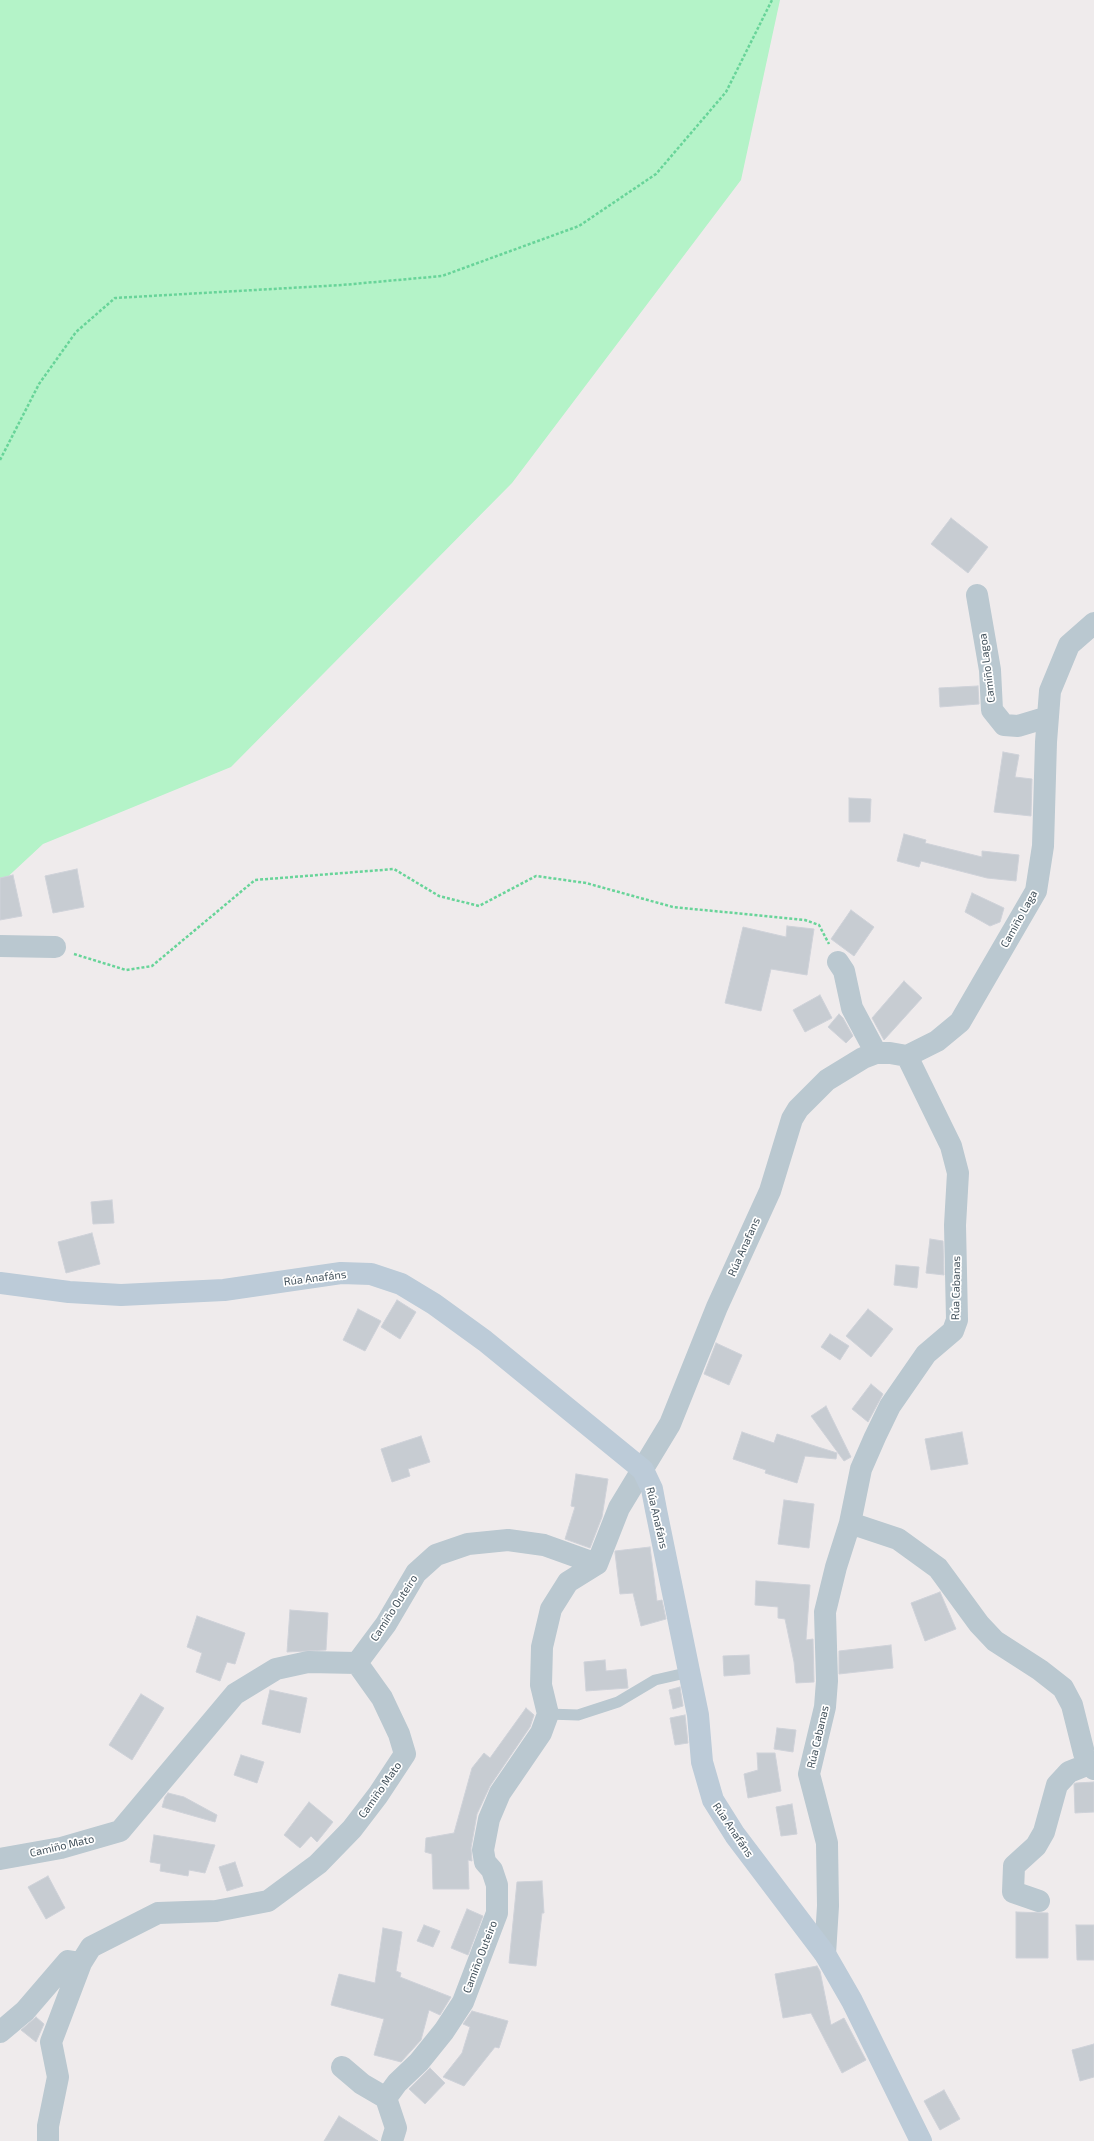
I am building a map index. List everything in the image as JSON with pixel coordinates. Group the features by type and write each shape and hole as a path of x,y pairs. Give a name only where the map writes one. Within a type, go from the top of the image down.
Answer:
{"street":[{"name":"Camiño Lagoa","path":"977,595 990,670 992,710 1004,725 1018,726 1048,717"},
{"path":"1048,717 1050,691 1070,644 1094,623"},
{"name":"Camiño Laga","path":"907,1056 937,1041 960,1022 1036,891 1042,846 1048,717"},
{"path":"0,946 55,947"},
{"path":"838,962 844,971 852,1008 876,1053"},
{"name":"Rúa Anafans","path":"643,1470 670,1424 717,1307 770,1191 792,1119 798,1109 827,1080 863,1058 876,1053 890,1053 907,1056"},
{"name":"Rúa Cabanas","path":"825,1954 828,1906 827,1843 809,1774 825,1707 827,1681 825,1612 836,1567 850,1523 861,1469 890,1406 926,1354 953,1331 957,1320 955,1225 958,1173 951,1146 907,1056"},
{"name":"Rúa Anafáns","path":"0,1283 69,1292 120,1295 224,1290 341,1273 371,1274 401,1284 434,1304 485,1341 643,1470 652,1489 698,1715 702,1762 713,1800 735,1836 825,1954 852,2001 921,2141"},
{"path":"548,1714 541,1685 542,1647 551,1609 568,1582 597,1564 619,1508 643,1470"},
{"path":"850,1523 898,1539 938,1568 979,1624 995,1641 1040,1670 1063,1688 1072,1705 1084,1753 1092,1767 1069,1772 1058,1785 1044,1832 1036,1846 1014,1866 1013,1892 1039,1901"},
{"name":"Camiño Outeiro","path":"358,1663 386,1624 416,1573 436,1555 468,1544 508,1540 544,1546 597,1564"},
{"name":"Camiño Mato","path":"0,1859 61,1848 120,1831 235,1694 276,1669 308,1662 358,1663 382,1698 399,1734 405,1754 378,1795 352,1829 318,1864 268,1901 216,1911 158,1912 91,1947 81,1963 51,2042 58,2077 48,2126 48,2141"},
{"name":"Camiño Outeiro","path":"386,2098 397,2083 419,2062 444,2031 463,2002 497,1913 497,1885 492,1870 485,1862 483,1850 489,1819 500,1793 541,1733 548,1714"},
{"path":"0,2032 25,2011 68,1961 81,1963"},
{"path":"342,2067 362,2084 386,2098 396,2128 392,2141"}],"lane":[{"path":"548,1714 578,1715 618,1702 655,1680 690,1672"}],"path":[{"path":"0,460 39,384 76,332 114,298 342,284 442,276 579,226 656,174 726,92 772,0"},
{"path":"55,947 92,961 126,970 152,966 255,880 394,869 439,896 480,906 536,876 586,883 673,907 805,920 819,925 838,962"}],"green space":[{"path":"0,0 780,0 741,180 512,483 231,767 43,844 0,884"}],"building":[{"path":"951,518 988,547 968,573 931,544"},
{"path":"978,686 979,704 940,707 939,688"},
{"path":"1003,752 1019,755 1015,777 1032,779 1031,816 994,812"},
{"path":"849,798 871,799 870,822 849,822"},
{"path":"904,834 926,840 925,843 982,857 982,851 1019,855 1016,881 987,878 921,861 919,867 897,861"},
{"path":"77,869 84,907 53,913 45,876"},
{"path":"13,875 22,916 0,920 0,878"},
{"path":"972,893 1004,908 1000,922 990,926 965,912"},
{"path":"851,910 874,927 854,956 831,939"},
{"path":"787,926 814,929 807,975 771,969 761,1011 725,1003 743,927 786,937"},
{"path":"904,981 922,998 884,1040 872,1018"},
{"path":"820,995 832,1018 805,1032 793,1010"},
{"path":"839,1014 843,1018 853,1036 846,1043 828,1027"},
{"path":"112,1200 114,1223 93,1224 91,1202"},
{"path":"92,1233 100,1264 66,1273 58,1242"},
{"path":"930,1239 943,1241 944,1275 926,1273"},
{"path":"896,1265 919,1267 917,1288 894,1285"},
{"path":"397,1300 416,1312 400,1339 381,1327"},
{"path":"358,1309 381,1321 365,1351 343,1340"},
{"path":"868,1309 893,1329 871,1357 846,1336"},
{"path":"830,1334 849,1346 840,1360 821,1347"},
{"path":"716,1343 742,1355 729,1385 704,1374"},
{"path":"871,1384 883,1394 868,1422 852,1409"},
{"path":"826,1406 851,1457 844,1461 811,1416"},
{"path":"742,1432 774,1443 777,1434 837,1453 836,1459 805,1456 797,1483 765,1473 766,1470 733,1459"},
{"path":"962,1432 968,1464 931,1470 925,1439"},
{"path":"421,1436 430,1462 408,1469 410,1476 392,1482 381,1449"},
{"path":"576,1474 608,1479 602,1517 590,1548 565,1539 575,1507 571,1506"},
{"path":"784,1500 814,1504 809,1548 778,1544"},
{"path":"650,1547 657,1601 662,1600 666,1619 641,1626 633,1593 620,1594 615,1551"},
{"path":"756,1581 810,1585 806,1640 813,1639 814,1682 796,1683 794,1662 785,1619 778,1618 778,1607 755,1605"},
{"path":"940,1592 956,1629 925,1641 911,1603"},
{"path":"290,1610 328,1613 326,1650 287,1652"},
{"path":"197,1616 245,1633 235,1664 227,1662 220,1681 196,1672 202,1653 187,1647"},
{"path":"891,1645 893,1668 839,1674 839,1651"},
{"path":"749,1655 750,1674 724,1676 723,1656"},
{"path":"605,1660 606,1671 626,1669 628,1688 586,1691 584,1662"},
{"path":"680,1687 683,1706 673,1709 669,1690"},
{"path":"270,1690 307,1698 300,1733 262,1724"},
{"path":"141,1694 164,1708 132,1760 109,1745"},
{"path":"526,1708 534,1715 530,1727 490,1786 477,1814 471,1848 472,1861 468,1860 469,1889 433,1889 432,1854 425,1852 426,1838 454,1833 472,1768 484,1753 490,1758"},
{"path":"685,1715 688,1743 675,1745 670,1718"},
{"path":"777,1728 796,1730 793,1752 774,1749"},
{"path":"757,1753 775,1753 781,1791 748,1798 744,1774 758,1770"},
{"path":"241,1755 264,1762 257,1783 234,1775"},
{"path":"1094,1782 1094,1812 1075,1813 1074,1784"},
{"path":"168,1793 184,1797 217,1815 215,1822 162,1807"},
{"path":"309,1802 333,1822 317,1842 311,1836 300,1848 284,1835"},
{"path":"792,1804 797,1834 781,1836 776,1807"},
{"path":"154,1835 215,1845 205,1873 189,1870 188,1876 160,1871 161,1864 150,1862"},
{"path":"235,1862 243,1886 227,1891 219,1867"},
{"path":"48,1876 65,1908 46,1919 28,1887"},
{"path":"542,1881 544,1913 542,1913 536,1966 509,1963 517,1882"},
{"path":"467,1909 483,1916 468,1955 451,1948"},
{"path":"1016,1912 1048,1913 1048,1958 1016,1958"},
{"path":"424,1925 440,1931 433,1947 417,1941"},
{"path":"1076,1925 1094,1925 1094,1960 1077,1960"},
{"path":"383,1928 402,1932 396,1971 401,1973 400,1977 451,1997 440,2015 429,2010 421,2040 401,2062 374,2055 384,2019 331,2005 339,1974 375,1983"},
{"path":"817,1966 820,1971 831,2025 844,2018 866,2060 842,2073 811,2013 783,2018 775,1974"},
{"path":"472,2011 508,2021 499,2048 495,2047 464,2086 443,2077 462,2053 470,2027 463,2024"},
{"path":"36,2017 44,2024 36,2042 21,2030"},
{"path":"1094,2044 1094,2077 1080,2081 1072,2050"},
{"path":"430,2068 445,2083 425,2104 409,2089"},
{"path":"944,2090 960,2119 940,2130 924,2101"},
{"path":"339,2116 378,2141 324,2141"}]}
